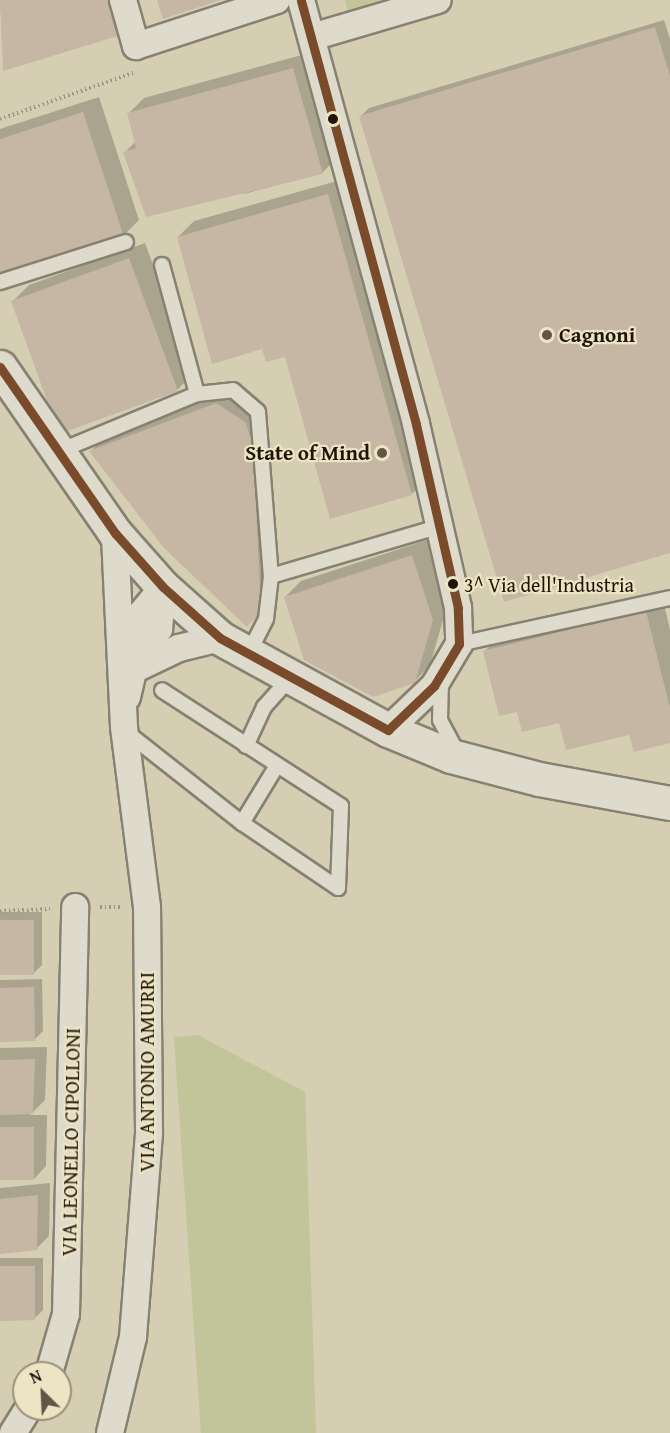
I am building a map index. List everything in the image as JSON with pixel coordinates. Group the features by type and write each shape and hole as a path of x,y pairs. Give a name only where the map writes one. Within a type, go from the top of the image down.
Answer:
{"street":[{"path":"123,0 136,46 277,0"},
{"path":"301,0 416,424 458,608 459,644 441,674 388,730"},
{"path":"312,37 438,0"},
{"path":"0,367 55,453 115,533 163,587 234,646 289,679 388,730 451,756 539,779 670,802"},
{"name":"VIA ANTONIO AMURRI","path":"110,1433 133,1337 145,1194 147,907 124,718 127,671 115,533"},
{"path":"127,671 159,629 163,587"},
{"path":"127,671 179,648 234,646"},
{"name":"VIA LEONELLO CIPOLLONI","path":"52,1361 66,1314 75,908"}],"lane":[{"path":"0,282 126,242"},
{"path":"162,265 197,394"},
{"path":"55,453 197,394 233,390 258,412 271,576 266,619 234,646"},
{"path":"271,576 438,527"},
{"path":"459,644 670,598"},
{"path":"441,674 440,720 454,746"},
{"path":"246,746 264,707 289,679"},
{"path":"124,718 136,745 242,824 338,888 341,806 162,690"},
{"path":"242,824 276,766"}],"path":[{"path":"0,911 147,907"}],"green space":[{"path":"345,0 389,0 348,12"},
{"path":"198,1035 305,1092 316,1433 201,1433 174,1037"}],"building":[{"path":"0,0 111,0 121,35 3,71"},
{"path":"157,0 221,0 163,19"},
{"name":"Cagnoni","path":"655,27 670,76 670,553 504,602 359,116"},
{"path":"293,68 323,174 146,217 123,152 136,148 127,113"},
{"path":"83,112 124,237 0,277 0,139"},
{"path":"328,194 412,495 330,519 285,357 266,362 262,349 212,364 177,237"},
{"path":"129,258 178,391 59,434 11,301"},
{"path":"216,403 245,422 253,443 261,612 247,627 164,548 89,451"},
{"path":"412,555 433,620 415,683 373,697 304,660 284,597"},
{"path":"646,611 670,708 670,743 634,752 629,735 566,750 559,723 522,732 517,712 499,716 483,651"},
{"path":"0,920 34,920 34,975 0,975"},
{"path":"34,987 35,1041 0,1042 0,988"},
{"path":"35,1059 33,1114 0,1115 0,1060"},
{"path":"0,1127 34,1127 34,1180 0,1180"},
{"path":"38,1195 37,1250 0,1254 0,1199"},
{"path":"0,1266 35,1266 35,1320 0,1321"}],"transit line":[{"path":"0,367 115,533 163,587 220,638 388,730 434,686 459,644 458,608 416,424 301,0"}],"place":[{"name":"Cagnoni","path":"547,335"},
{"name":"State of Mind","path":"382,453"},
{"name":"3^ Via dell'Industria","path":"453,584"}]}
